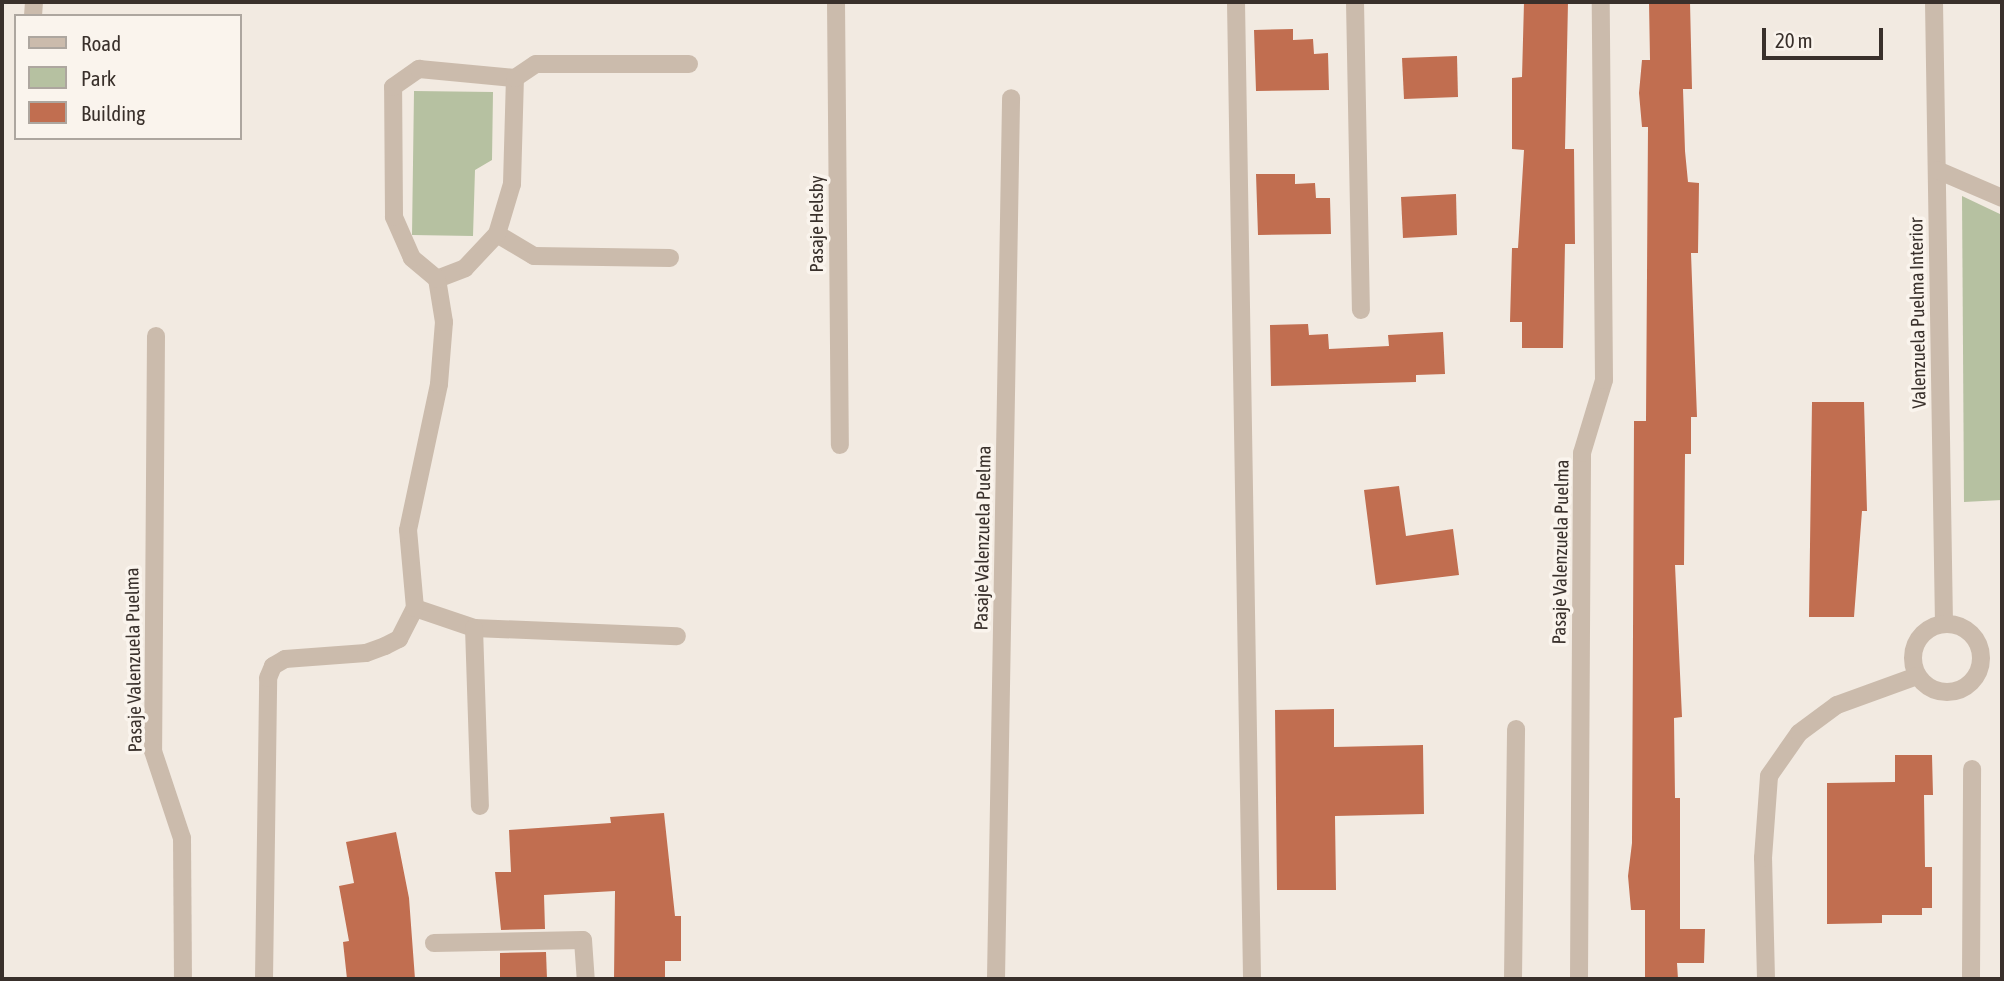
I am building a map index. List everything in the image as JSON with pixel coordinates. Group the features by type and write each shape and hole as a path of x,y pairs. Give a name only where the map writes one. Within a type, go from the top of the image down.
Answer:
{"street":[{"name":"Pasaje Helsby","path":"836,2 840,445"},
{"path":"1236,2 1252,979"},
{"path":"1355,2 1361,310"},
{"name":"Pasaje Valenzuela Puelma","path":"1579,979 1582,453 1604,380 1601,2"},
{"name":"Valenzuela Puelma Interior","path":"1934,2 1944,623"},
{"path":"264,979 268,678 273,666 285,659 366,653 385,646 399,639 415,608 408,530 439,384 443,322 437,279 412,258 394,217 393,87 419,69 515,78 536,64 689,64"},
{"path":"437,279 465,268 496,233 513,184 515,78"},
{"name":"Pasaje Valenzuela Puelma","path":"996,979 1011,98"},
{"path":"1937,170 2002,198"},
{"path":"496,233 534,256 670,258"},
{"name":"Pasaje Valenzuela Puelma","path":"156,336 153,751 181,838 183,979"},
{"path":"415,608 474,628 677,636"},
{"path":"1944,623 1957,624 1975,637 1981,648 1980,671 1964,688 1948,693 1925,685 1917,676 1913,663 1916,643 1923,633 1944,623"},
{"path":"474,628 480,806"},
{"path":"1766,979 1763,858 1769,776 1799,733 1837,705 1917,676"},
{"path":"1513,979 1516,729"},
{"path":"1971,979 1972,769"},
{"path":"434,943 583,940 586,979"}],"green space":[{"path":"414,91 493,92 492,160 475,170 473,236 412,235"},
{"path":"1962,196 2002,215 2002,500 1964,502"}],"building":[{"path":"1524,2 1568,2 1565,149 1574,149 1575,244 1565,244 1563,348 1522,348 1522,322 1510,322 1512,248 1518,248 1524,150 1512,149 1512,78 1522,77"},
{"path":"1649,2 1690,2 1692,89 1683,89 1685,151 1688,182 1699,183 1698,253 1691,253 1697,417 1691,417 1691,454 1685,454 1684,565 1675,565 1682,717 1674,718 1675,798 1680,798 1680,929 1705,929 1704,963 1677,963 1678,979 1645,979 1645,910 1631,910 1628,876 1632,843 1634,421 1646,421 1648,127 1642,127 1639,93 1642,60 1650,60"},
{"path":"1293,29 1293,40 1313,39 1314,54 1328,53 1329,90 1256,91 1254,30"},
{"path":"1457,56 1458,97 1404,99 1402,58"},
{"path":"1256,174 1295,174 1295,184 1315,183 1316,198 1330,198 1331,234 1258,235"},
{"path":"1456,194 1457,235 1403,238 1401,197"},
{"path":"1308,324 1309,335 1328,334 1329,349 1389,346 1388,335 1443,332 1445,374 1416,375 1416,382 1271,386 1270,325"},
{"path":"1812,402 1864,402 1867,511 1862,511 1854,617 1809,617"},
{"path":"1399,486 1406,536 1453,529 1459,575 1376,585 1364,490"},
{"path":"1334,709 1334,747 1423,745 1424,814 1335,816 1336,890 1277,890 1275,710"},
{"path":"1895,755 1932,755 1933,795 1924,795 1925,867 1932,867 1932,908 1922,908 1922,915 1882,915 1882,923 1827,924 1827,783 1895,782"},
{"path":"664,813 675,916 681,916 681,961 665,961 665,979 614,979 615,891 544,895 545,929 501,930 495,872 511,872 509,830 611,823 610,817"},
{"path":"396,832 409,898 415,979 347,979 343,942 349,941 339,886 354,883 346,842"},
{"path":"546,952 547,979 500,979 500,953"}]}
